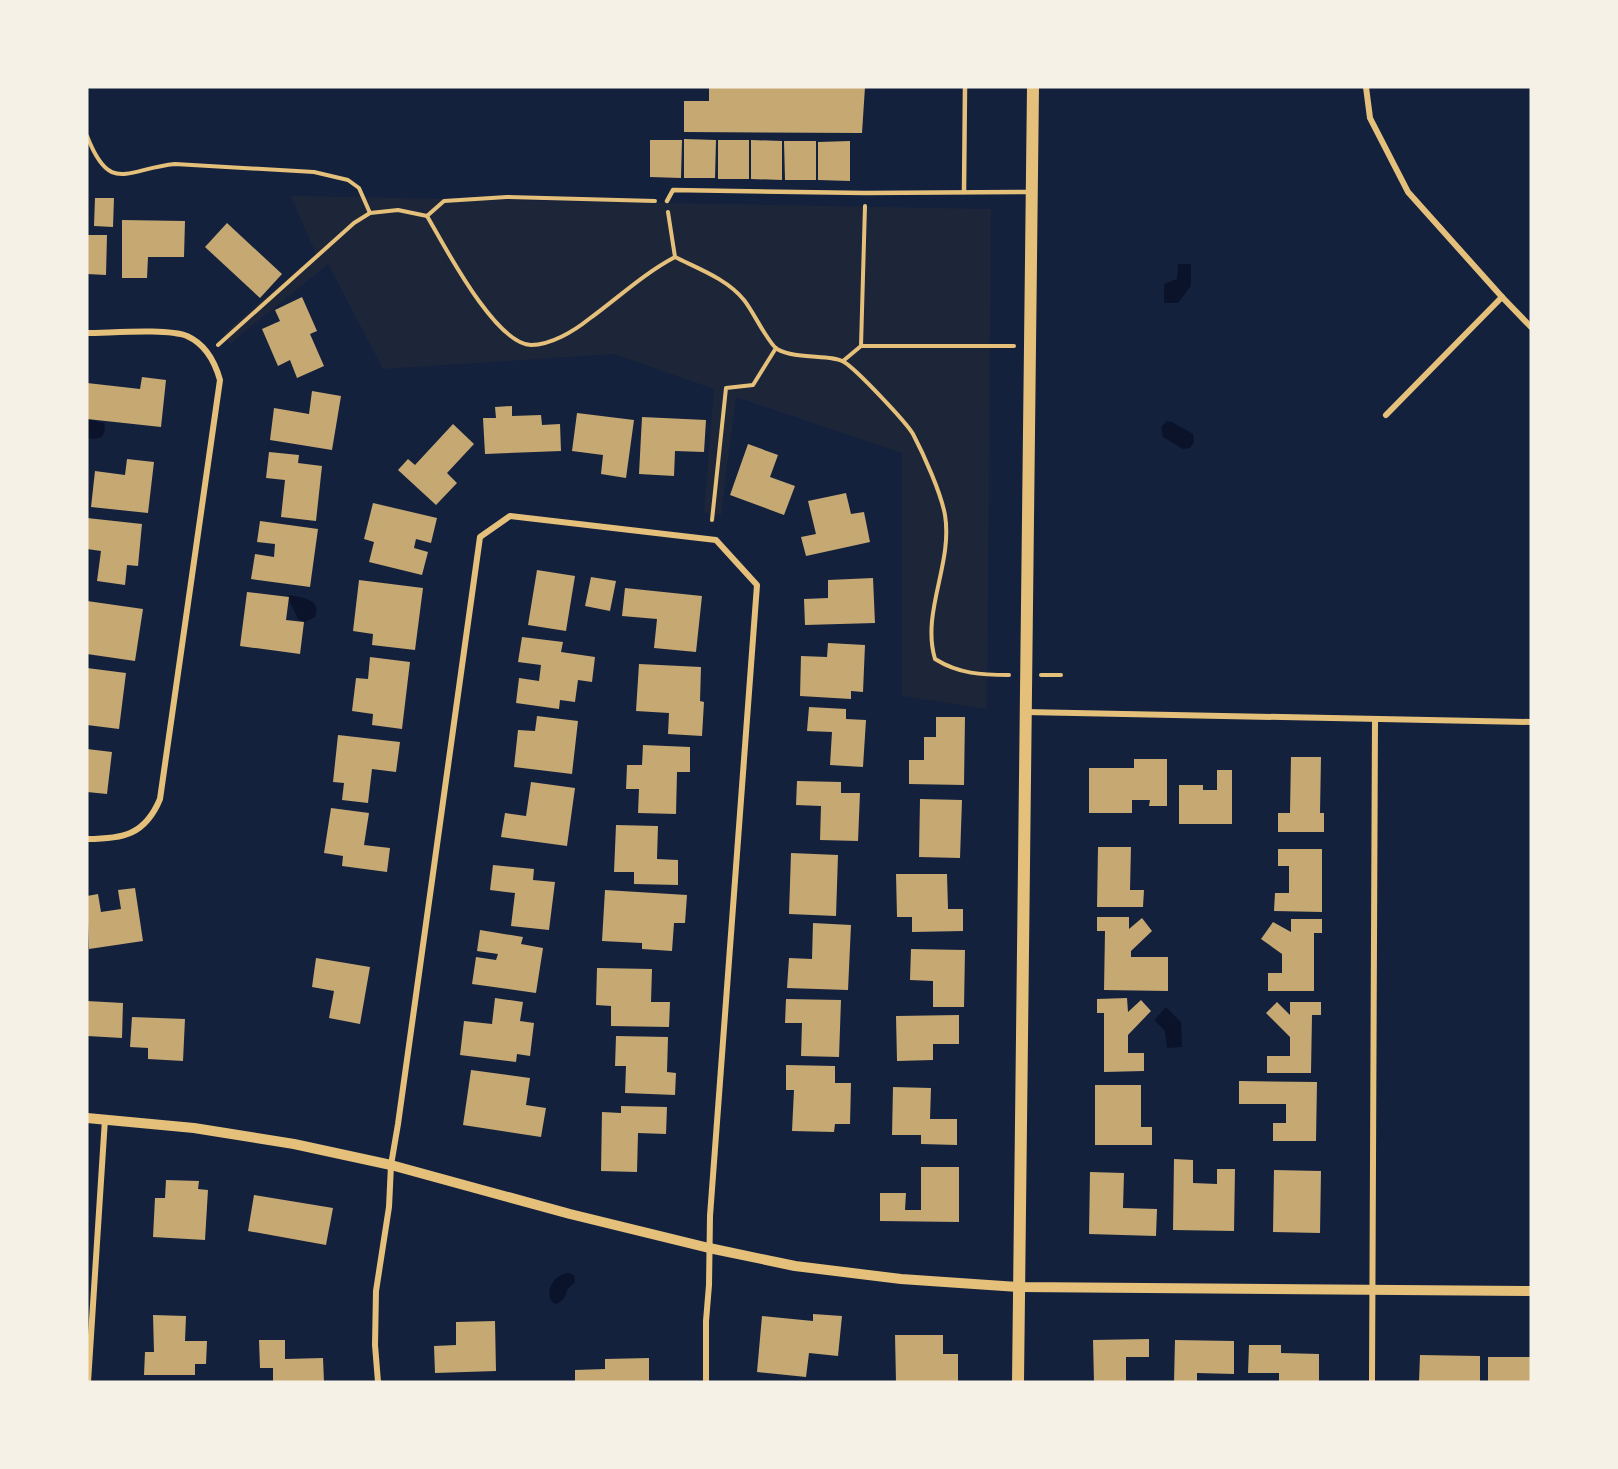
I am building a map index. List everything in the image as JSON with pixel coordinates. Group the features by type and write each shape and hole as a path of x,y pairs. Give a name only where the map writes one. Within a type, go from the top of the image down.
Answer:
{"main road":[{"path":"1018,1382 1033,87"}],"street":[{"path":"1366,87 1370,118 1408,192 1531,327"},
{"path":"1386,415 1502,297"},
{"path":"87,333 163,332 187,336 209,353 220,380 160,799 153,816 135,832 109,839 87,839"},
{"path":"378,1382 375,1345 376,1291 389,1208 391,1165 480,537 510,516 716,540 757,585 709,1248 706,1382"},
{"path":"1025,712 1531,722"},
{"path":"1372,1382 1375,719"},
{"path":"87,1118 194,1128 282,1142 391,1165 570,1214 709,1248 795,1266 866,1275 1019,1287 1531,1291"},
{"path":"88,1382 105,1119"}],"lane":[{"path":"964,192 965,87"},
{"path":"667,201 673,190 866,193 1032,192"}],"path":[{"path":"87,136 104,168 112,173 123,175 175,164 314,172 348,180 359,188 370,213"},
{"path":"861,346 866,193"},
{"path":"427,216 444,201 507,197 667,201 675,257"},
{"path":"209,353 354,223 370,213 398,210 427,216 466,285 508,335 530,345 552,341 587,321 655,268 675,257"},
{"path":"675,257 727,284 744,300 776,348 795,355 843,361 864,380 912,433 939,493 945,516 944,559 933,612 930,645 935,659 950,668 971,674 991,675"},
{"path":"843,361 861,346 1029,346"},
{"path":"712,519 726,388 753,385 776,348"}],"shaded area":[{"path":"291,196 991,209 987,709 902,696 902,453 736,397 721,515 704,513 714,389 614,354 383,369 328,264 230,344 223,334 316,254"},
{"path":"1178,264 1191,264 1191,286 1178,303 1164,303 1164,284 1177,279"},
{"path":"87,419 104,423 105,430 102,437 87,438"},
{"path":"1167,421 1193,434 1194,442 1190,448 1183,449 1163,437 1161,427"},
{"path":"290,595 314,603 315,617 305,622 298,619 288,597"},
{"path":"1166,1007 1181,1022 1182,1047 1167,1048 1165,1031 1154,1020"},
{"path":"569,1273 574,1275 575,1282 561,1301 557,1304 552,1302 549,1292 552,1283 559,1276"}],"building":[{"path":"709,87 865,87 862,133 684,132 684,101 709,101"},
{"path":"684,139 716,140 715,178 684,178"},
{"path":"650,140 682,140 681,178 650,177"},
{"path":"718,140 749,140 749,179 718,179"},
{"path":"751,140 782,141 782,180 751,179"},
{"path":"784,141 816,141 816,180 785,180"},
{"path":"850,141 850,181 818,180 818,142"},
{"path":"95,198 114,198 113,227 94,226"},
{"path":"122,220 185,221 184,257 148,257 147,278 122,278"},
{"path":"227,223 282,274 260,298 205,247"},
{"path":"87,235 107,235 106,275 87,274"},
{"path":"302,297 317,331 310,334 324,366 297,378 290,360 278,366 262,329 280,321 275,310"},
{"path":"142,377 166,380 161,427 87,419 87,383 140,389"},
{"path":"312,391 341,396 332,450 270,440 274,408 309,414"},
{"path":"512,406 512,416 541,415 542,425 560,424 561,451 485,454 483,418 496,418 495,407"},
{"path":"577,413 634,420 626,478 601,474 603,455 572,451"},
{"path":"642,417 706,420 704,452 675,451 674,476 639,474"},
{"path":"453,424 474,444 447,473 457,483 436,505 398,470 408,459 415,465"},
{"path":"748,444 778,455 770,477 795,486 784,515 730,495"},
{"path":"269,452 299,455 298,463 322,466 316,521 281,517 285,480 266,478"},
{"path":"127,459 154,462 148,513 91,507 95,471 125,475"},
{"path":"846,493 851,514 864,512 870,542 806,556 801,537 816,534 808,501"},
{"path":"373,503 437,518 431,543 416,539 414,548 428,552 422,575 369,562 374,542 364,539"},
{"path":"87,518 142,524 138,566 127,565 125,585 97,581 101,551 87,549"},
{"path":"260,521 318,529 310,587 251,579 255,554 274,557 275,544 257,542"},
{"path":"537,570 575,576 566,631 528,625"},
{"path":"591,577 616,581 610,611 585,606"},
{"path":"873,578 875,623 805,625 804,599 828,598 828,580"},
{"path":"359,580 423,588 415,650 372,645 373,634 353,631"},
{"path":"625,588 702,596 696,652 654,648 657,619 622,616"},
{"path":"247,592 289,597 286,620 304,622 300,654 240,646"},
{"path":"87,601 143,609 135,661 87,654"},
{"path":"522,637 563,642 561,652 595,657 592,682 578,680 575,702 560,700 559,709 516,703 519,678 539,681 541,665 518,662"},
{"path":"828,643 865,645 863,692 851,691 851,699 800,696 801,656 827,657"},
{"path":"370,657 410,662 402,729 372,725 373,714 352,711 356,678 368,679"},
{"path":"639,664 701,667 700,701 704,702 702,736 668,734 669,713 636,711"},
{"path":"87,668 126,673 119,729 87,725"},
{"path":"809,707 846,709 846,719 866,720 863,767 830,765 832,732 807,731"},
{"path":"537,716 578,721 572,774 514,767 518,730 535,731"},
{"path":"936,717 965,717 964,785 909,784 909,760 924,760 924,737 936,737"},
{"path":"338,735 400,742 396,772 372,769 368,803 342,800 344,783 333,782"},
{"path":"643,745 690,747 690,772 677,772 676,814 638,813 639,789 626,789 627,765 642,765"},
{"path":"87,749 112,752 107,794 87,792"},
{"path":"1291,757 1321,757 1320,813 1324,813 1324,832 1278,832 1278,813 1290,813"},
{"path":"1134,759 1167,759 1167,806 1149,806 1150,800 1132,800 1132,813 1089,813 1089,768 1134,768"},
{"path":"1217,770 1232,770 1232,824 1179,824 1179,785 1203,785 1203,790 1217,790"},
{"path":"797,781 841,782 841,793 860,793 858,841 820,840 821,806 796,805"},
{"path":"531,782 575,788 567,846 501,837 505,813 526,816"},
{"path":"920,799 962,800 960,858 919,857"},
{"path":"331,808 369,813 364,845 390,848 387,872 342,866 343,856 324,853"},
{"path":"616,825 658,826 657,859 678,860 678,885 634,884 634,872 614,872"},
{"path":"1098,847 1131,847 1130,890 1144,890 1143,907 1097,907"},
{"path":"1278,849 1322,849 1322,912 1274,911 1275,893 1289,893 1289,866 1278,866"},
{"path":"791,853 838,855 836,916 789,914"},
{"path":"493,865 534,869 533,880 555,882 549,930 511,926 515,893 490,890"},
{"path":"896,874 947,874 948,909 963,909 963,931 912,932 912,917 897,917"},
{"path":"135,888 143,941 89,949 87,896 98,894 101,912 121,909 118,890"},
{"path":"605,890 687,895 685,923 674,923 672,951 642,949 642,943 602,941"},
{"path":"1097,917 1129,917 1129,929 1142,918 1152,931 1131,951 1131,957 1168,957 1168,991 1104,990 1105,931 1097,931"},
{"path":"1291,919 1322,919 1322,933 1314,933 1314,991 1268,991 1268,973 1282,973 1282,954 1261,939 1273,922 1291,932"},
{"path":"813,923 851,925 848,990 787,988 789,958 812,959"},
{"path":"480,930 523,937 521,944 543,948 536,993 472,984 476,957 496,960 498,954 477,951"},
{"path":"911,949 965,950 964,1007 933,1007 933,981 910,980"},
{"path":"316,958 370,967 360,1024 329,1018 334,991 312,987"},
{"path":"597,968 652,969 651,1002 670,1002 669,1027 611,1026 611,1006 596,1005"},
{"path":"495,998 523,1002 520,1021 534,1023 530,1056 517,1054 516,1062 460,1055 464,1021 492,1024"},
{"path":"1127,998 1128,1012 1141,1000 1151,1011 1128,1035 1128,1053 1144,1053 1144,1071 1104,1072 1104,1013 1097,1013 1097,999"},
{"path":"786,999 841,1000 839,1057 801,1056 802,1023 785,1023"},
{"path":"87,1001 123,1003 122,1038 87,1036"},
{"path":"1277,1002 1290,1015 1290,1002 1321,1002 1321,1015 1312,1015 1311,1073 1267,1073 1267,1056 1290,1056 1290,1037 1266,1013"},
{"path":"959,1015 959,1044 933,1044 933,1060 897,1061 896,1016"},
{"path":"132,1017 185,1019 183,1061 148,1059 148,1048 130,1047"},
{"path":"616,1036 668,1037 667,1072 676,1073 675,1095 625,1093 626,1066 615,1066"},
{"path":"786,1065 835,1066 835,1083 851,1083 850,1124 835,1124 834,1132 792,1131 794,1090 786,1090"},
{"path":"471,1070 530,1078 526,1105 546,1108 541,1137 463,1125"},
{"path":"1239,1081 1317,1082 1316,1141 1273,1141 1273,1123 1286,1123 1286,1104 1239,1104"},
{"path":"1095,1085 1141,1085 1141,1127 1152,1127 1152,1145 1095,1145"},
{"path":"893,1087 931,1088 930,1119 957,1119 957,1145 921,1144 921,1135 892,1135"},
{"path":"621,1106 667,1107 666,1134 638,1133 637,1172 601,1171 602,1112 621,1113"},
{"path":"1174,1159 1193,1160 1193,1183 1217,1184 1217,1169 1235,1169 1234,1231 1173,1230"},
{"path":"921,1167 959,1167 959,1222 880,1221 880,1193 906,1193 905,1210 921,1210"},
{"path":"1274,1170 1321,1171 1320,1233 1273,1232"},
{"path":"1090,1172 1124,1173 1123,1208 1157,1209 1156,1236 1089,1234"},
{"path":"166,1180 199,1181 198,1189 208,1190 205,1240 153,1237 155,1198 165,1198"},
{"path":"254,1195 333,1208 326,1245 248,1231"},
{"path":"813,1314 842,1316 838,1356 809,1353 806,1377 757,1372 762,1316 813,1321"},
{"path":"153,1315 186,1316 185,1341 207,1341 206,1364 195,1364 195,1375 144,1375 145,1352 154,1352"},
{"path":"495,1321 496,1371 435,1373 434,1346 456,1345 456,1322"},
{"path":"895,1335 943,1335 943,1354 958,1354 958,1382 896,1382"},
{"path":"1149,1339 1149,1357 1126,1357 1126,1382 1094,1382 1093,1340"},
{"path":"259,1340 285,1340 285,1359 323,1358 324,1382 273,1382 273,1368 260,1368"},
{"path":"1175,1340 1234,1341 1234,1374 1197,1373 1197,1382 1174,1382"},
{"path":"1249,1345 1281,1345 1281,1353 1319,1354 1319,1382 1279,1382 1279,1373 1248,1373"},
{"path":"1420,1355 1480,1356 1480,1382 1419,1382"},
{"path":"1488,1357 1531,1357 1531,1382 1488,1382"},
{"path":"649,1358 649,1382 575,1382 575,1370 605,1369 605,1359"}]}
